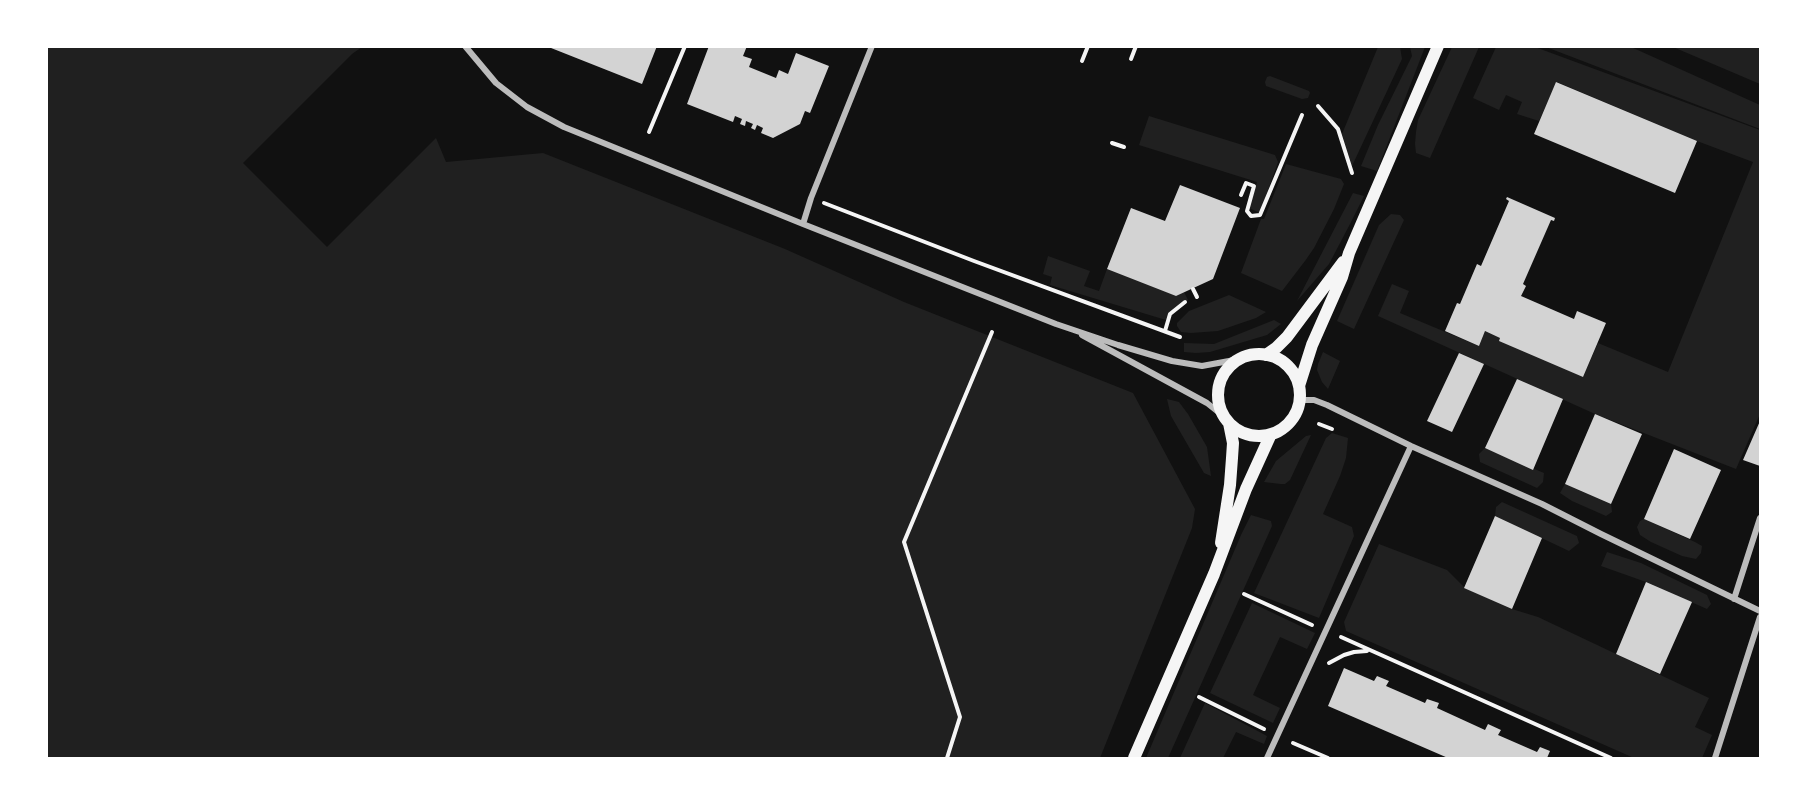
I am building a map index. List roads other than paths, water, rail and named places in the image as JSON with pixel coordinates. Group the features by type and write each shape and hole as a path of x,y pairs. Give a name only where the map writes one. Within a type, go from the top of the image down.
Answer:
{"main road":[{"path":"1299,386 1312,345 1342,277 1349,253 1438,46"},
{"path":"1266,355 1287,337 1349,253"},
{"path":"1214,574 1231,478 1233,443 1218,402 1219,382 1232,363 1244,356 1258,353 1284,362 1294,373 1299,386 1300,400 1296,414 1287,425 1271,434 1252,436 1243,434 1225,419"},
{"path":"1134,759 1214,574 1246,489 1271,434"}],"street":[{"path":"465,46 496,83 527,106 564,127 1081,335 1207,403 1225,419"},
{"path":"803,224 811,198 872,46"},
{"path":"1056,324 1118,345 1183,363 1202,366 1244,356"},
{"path":"1300,400 1314,400 1327,405 1411,446 1542,504 1761,611"},
{"path":"1267,759 1411,446"},
{"path":"1734,599 1761,518"},
{"path":"1715,759 1761,617"}]}
